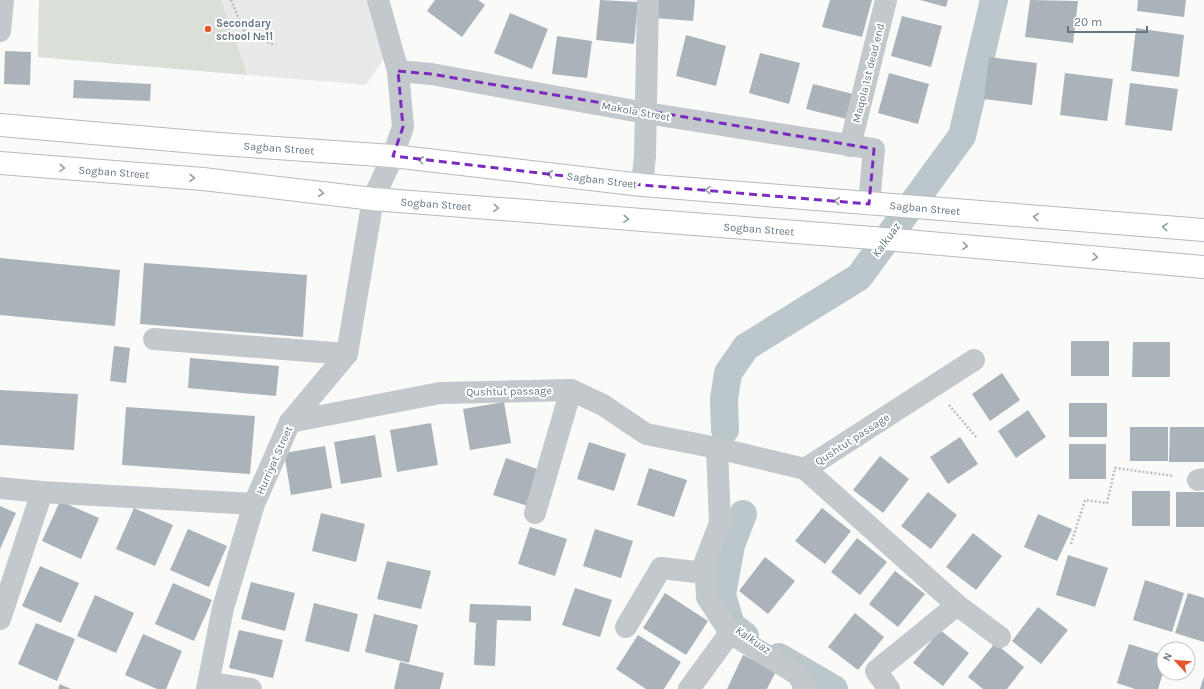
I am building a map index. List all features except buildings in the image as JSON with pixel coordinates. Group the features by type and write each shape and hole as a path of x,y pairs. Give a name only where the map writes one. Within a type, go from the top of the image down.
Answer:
{"main road":[{"name":"Sagban Street","path":"0,125 219,144 393,156 642,185 1204,230"},
{"name":"Sogban Street","path":"0,163 203,179 373,199 873,238 1204,267"}],"street":[{"path":"0,31 3,0"},
{"path":"154,339 347,354 373,199 393,156 404,127 398,72 378,0"},
{"path":"642,185 645,156 648,0"},
{"name":"Maqola 1st dead end","path":"850,146 886,0"},
{"name":"Makola Street","path":"398,72 431,74 646,113 874,149 880,204"},
{"name":"Hurriyat Street","path":"208,686 223,608 254,504 290,422 347,354"},
{"name":"Qushtut passage","path":"290,422 440,393 571,390 603,405 646,434 717,448 805,469 974,360"},
{"path":"535,513 571,390"},
{"path":"717,448 720,523 705,562 707,597 730,634 797,674 805,686 803,689"},
{"path":"805,469 956,605 1000,637"},
{"path":"0,488 42,492 254,504"},
{"path":"0,619 42,492"},
{"path":"626,627 661,568 705,573"},
{"path":"889,689 876,671 956,605"},
{"path":"689,689 730,634"},
{"path":"208,686 251,689"}],"path":[{"path":"231,0 245,32 275,45"},
{"path":"932,386 977,438"},
{"path":"1071,544 1085,500 1107,503 1115,468 1201,480"}],"highlighted area":[{"path":"398,71 431,74 874,149 869,204 642,185 393,156 403,127"}],"shaded area":[{"name":"Secondary school №11","path":"39,0 370,0 384,58 366,85 38,57"},
{"path":"39,0 221,0 247,75 38,57"}],"waterway":[{"name":"Kalkuaz","path":"725,430 724,399 728,373 746,347 859,277 962,136 994,0"},
{"name":"Kalkuaz","path":"743,514 731,545 722,595 731,625 745,636"},
{"name":"Kalkuaz","path":"779,657 834,689"}],"place":[{"name":"Secondary school №11","path":"208,29"}]}
